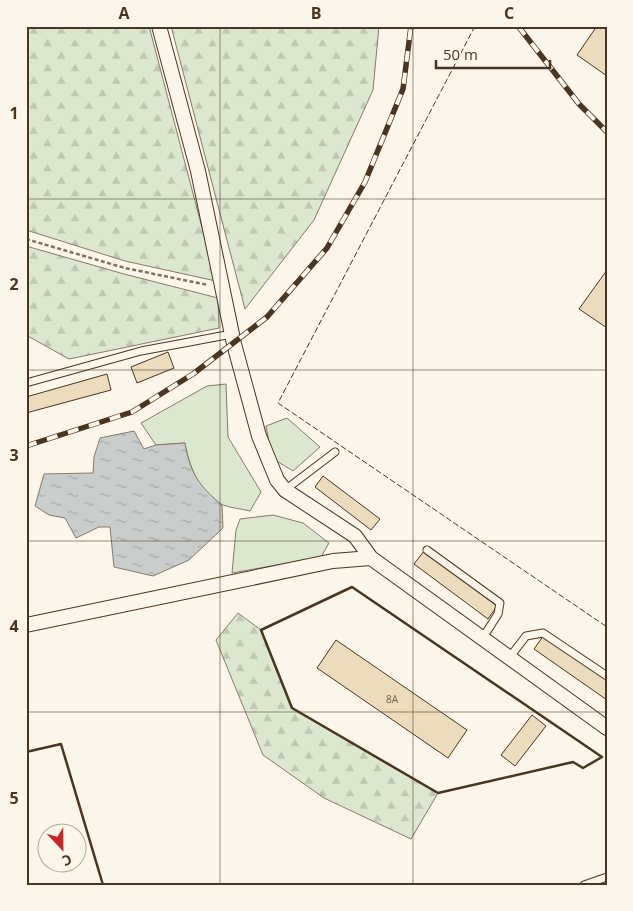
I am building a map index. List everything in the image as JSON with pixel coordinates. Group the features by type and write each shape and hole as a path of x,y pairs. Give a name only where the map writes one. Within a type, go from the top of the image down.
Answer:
{"street":[{"path":"159,26 198,171 233,334 258,436 277,480 285,490 355,536 371,558 607,728"},
{"path":"26,625 333,561 371,558"}],"lane":[{"path":"26,383 150,348 233,334"},
{"path":"285,490 335,452"},
{"path":"427,550 500,604 498,614 482,639"},
{"path":"509,658 526,636 543,634 607,676"},
{"path":"584,885 607,877"}],"path":[{"path":"26,239 126,268 224,289"}],"green space":[{"path":"26,26 149,26 216,281 125,261 26,230"},
{"path":"171,26 379,26 373,90 314,220 245,309"},
{"path":"26,246 218,298 219,328 69,359 26,335"},
{"path":"226,384 228,437 261,492 250,511 226,506 215,500 197,479 189,461 185,443 156,445 141,423 207,386"},
{"path":"287,418 320,447 293,471 272,458 266,426"},
{"path":"273,515 303,523 329,543 321,557 232,573 236,530 240,519"},
{"path":"238,613 261,630 292,708 438,793 411,839 324,798 263,755 216,640"}],"water":[{"path":"134,431 144,449 156,445 185,443 190,463 197,478 207,492 222,505 223,528 189,560 153,576 114,567 110,527 99,527 76,538 65,518 49,515 35,506 44,474 93,473 94,457 100,438"}],"building":[{"path":"597,26 607,26 607,76 577,55"},
{"path":"607,270 607,328 579,309"},
{"path":"168,352 174,368 137,383 131,367"},
{"path":"107,374 111,390 26,413 26,397"},
{"path":"323,476 380,519 371,530 315,487"},
{"path":"424,551 497,606 488,619 414,564"},
{"path":"544,635 607,679 607,700 534,649"},
{"path":"336,640 467,730 448,758 317,668"},
{"path":"532,715 546,726 515,766 501,755"}],"railway":[{"path":"26,446 132,412 193,374 267,317 327,248 365,182 403,89 411,26"},
{"path":"518,26 579,104 607,132"}],"fence":[{"path":"475,26 278,403 607,627"}],"wall":[{"path":"352,587 602,757 583,768 573,762 438,793 292,708 261,630 352,587"},
{"path":"26,752 61,744 103,885"}]}
